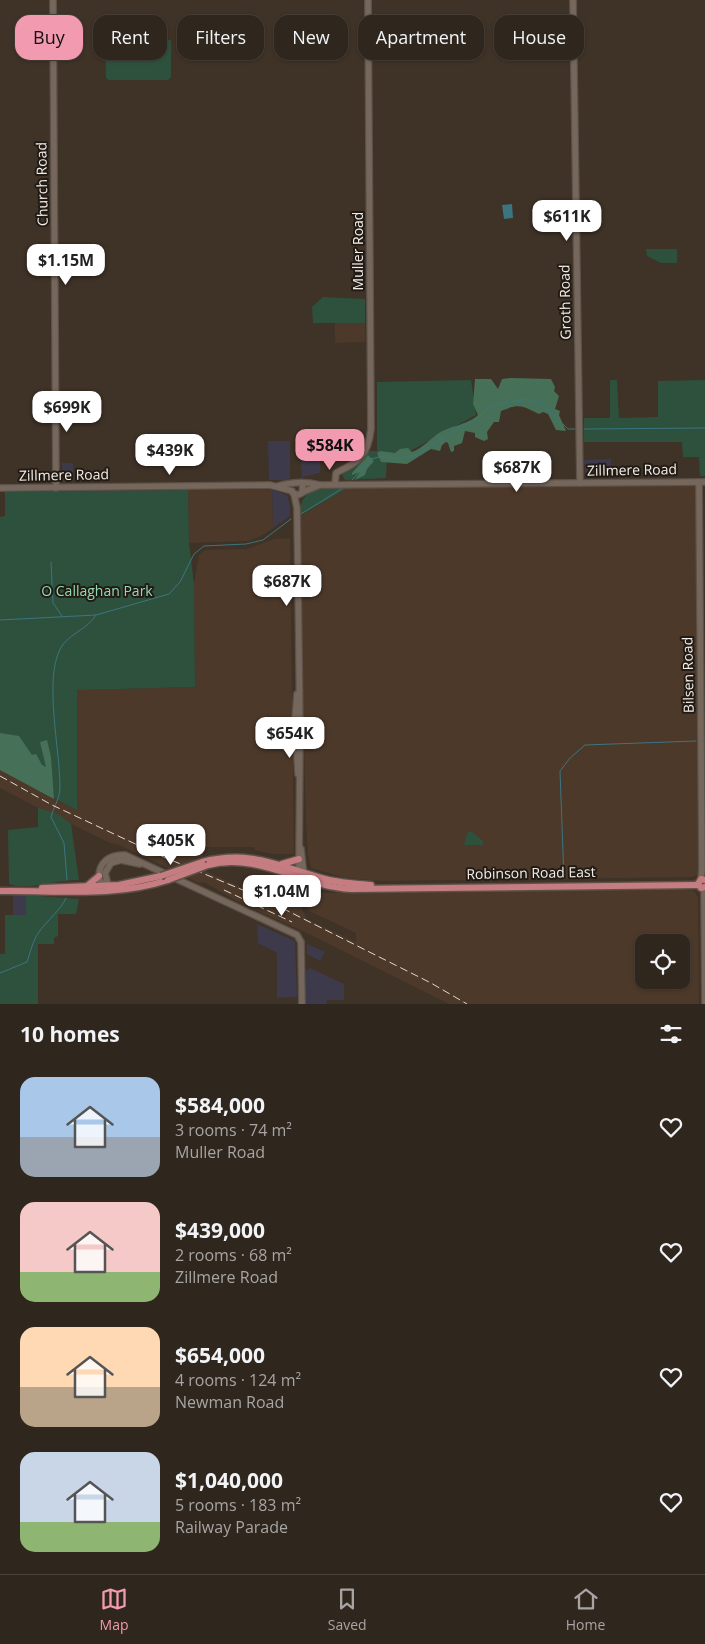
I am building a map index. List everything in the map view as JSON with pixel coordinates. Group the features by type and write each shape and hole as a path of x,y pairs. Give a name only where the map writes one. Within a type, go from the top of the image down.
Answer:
{"main road":[{"name":"Robinson Road East","path":"205,864 222,858 244,857 281,864 334,881 379,888"},
{"path":"281,864 299,859"},
{"name":"Robinson Road East","path":"205,864 245,862 339,888 702,884"},
{"path":"0,891 105,885 161,876 205,864"},
{"path":"31,890 112,892 138,888 168,880 205,864"},
{"path":"87,886 99,876"}],"street":[{"name":"Church Road","path":"53,0 56,488"},
{"name":"Muller Road","path":"337,484 336,474 354,465 365,452 371,430 368,0"},
{"name":"Groth Road","path":"574,0 580,483"},
{"path":"56,477 64,488"},
{"name":"Zillmere Road","path":"293,489 298,482 320,485 702,482"},
{"name":"Bilsen Road","path":"702,482 702,884 705,1004"},
{"path":"297,508 303,493 303,484"},
{"name":"Zillmere Road","path":"0,488 278,486 303,493 320,485"},
{"path":"293,489 297,508 298,691 295,720 296,760 299,781 299,859 302,871"},
{"path":"300,847 303,852 302,878"},
{"path":"112,892 99,876 103,863 114,855 128,856 300,937 302,1004"},
{"path":"105,885 105,873 113,862 124,860 149,867"}],"shaded area":[{"path":"335,323 365,323 365,342 335,343"},
{"path":"268,441 290,441 290,478 288,480 269,480"},
{"path":"320,454 320,473 302,477 301,459"},
{"path":"611,459 612,476 586,475 584,460"},
{"path":"62,463 73,463 73,482 63,482"},
{"path":"697,485 699,872 697,875 692,877 384,881 345,878 311,868 308,855 306,823 298,517 350,487"},
{"path":"188,490 272,490 273,528 261,536 248,541 189,543"},
{"path":"272,490 287,495 290,505 290,516 273,528"},
{"path":"290,538 294,854 273,854 255,850 254,847 203,847 203,857 188,863 287,908 298,901 307,919 356,942 356,933 307,910 307,895 311,893 677,889 694,891 698,897 699,1004 449,1004 305,932 244,905 204,882 199,883 119,845 110,843 65,821 58,814 46,812 0,788 0,770 77,810 77,690 195,687 194,584 199,555 205,550 247,549 274,539"},
{"path":"13,895 26,895 26,915 13,915"},
{"path":"257,924 295,941 297,997 277,998 277,953 258,943"},
{"path":"307,944 325,952 320,961 307,954"},
{"path":"310,968 344,984 344,1000 327,1000 326,1004 306,1004 306,971"}],"green space":[{"path":"167,39 171,41 171,77 168,80 109,80 106,78 106,60 167,60"},
{"path":"646,249 677,249 677,263 661,263 647,256"},
{"path":"323,297 365,299 365,323 313,323 312,307"},
{"path":"475,379 491,379 498,389 502,379 551,379 555,387 554,391 559,396 555,409 560,411 559,415 566,431 556,430 548,414 543,412 539,414 517,406 501,411 499,422 494,422 487,432 488,439 484,441 475,437 475,433 465,431 462,443 454,446 454,451 451,452 446,442 442,445 440,451 431,449 407,464 381,462 377,453 380,451 395,453 400,449 408,448 412,452 445,430 468,422 478,415 473,404"},
{"path":"471,380 476,415 412,450 387,454 386,478 345,480 342,475 357,465 369,451 377,451 377,382"},
{"path":"610,380 617,380 619,418 658,417 658,381 705,380 705,476 700,476 699,457 683,457 682,442 584,442 584,418 610,418"},
{"path":"368,455 374,461 367,469 365,475 355,480 360,472 352,475 352,473"},
{"path":"350,487 299,516 300,506 309,493 324,488"},
{"name":"O Callaghan Park","path":"188,490 189,543 194,584 195,687 77,690 77,810 0,770 0,517 5,516 5,492"},
{"path":"0,733 19,736 32,755 36,754 42,765 46,767 40,742 47,740 51,757 54,799 0,770"},
{"path":"38,808 58,814 71,824 79,880 35,886 9,884 8,830 38,827"},
{"path":"471,831 483,841 483,845 464,845 467,833"},
{"path":"26,895 79,899 76,914 58,914 58,936 54,938 54,944 38,944 38,1004 0,1004 0,954 5,954 5,915 26,915"}],"water":[{"path":"512,204 513,218 504,219 502,205"}],"waterway":[{"path":"352,480 371,459 379,457 402,458 416,455 477,419 486,410 497,404 528,399 541,403 568,429 575,429"},
{"path":"584,429 705,428"},
{"path":"301,514 343,488"},
{"path":"67,880 64,843 51,817 60,791 53,697 55,663 60,649 68,639 88,624 96,615 169,594 180,582 194,554 204,546 246,544 263,540 291,519"},
{"path":"51,562 53,603 62,616"},
{"path":"0,620 96,615"},
{"path":"564,879 560,771 570,758 585,745 696,741"},
{"path":"0,973 27,962 37,935 66,898"}],"railway":[{"path":"0,776 52,805 159,855 262,898 431,983 467,1004"},
{"path":"224,890 292,922"}]}
